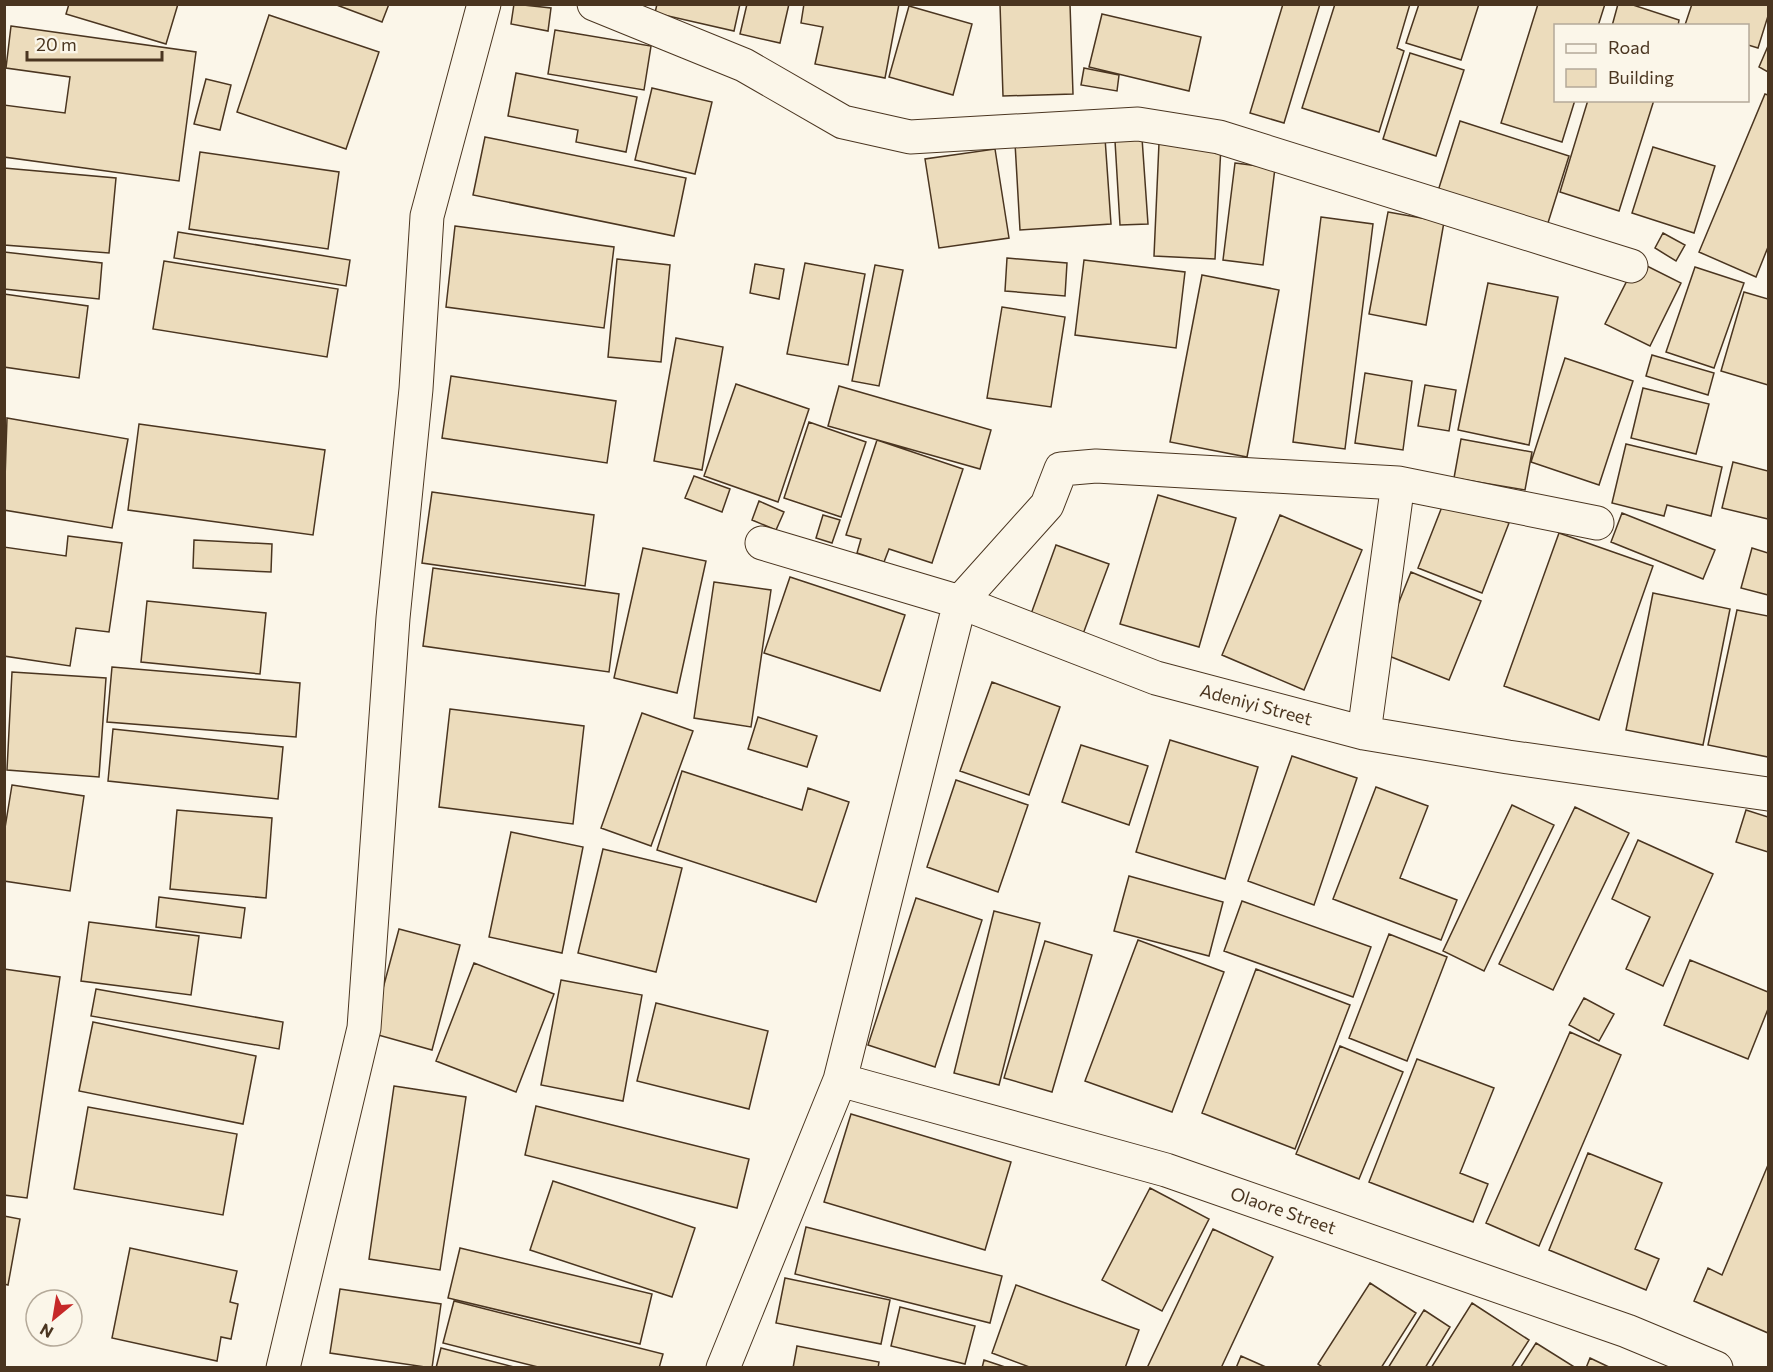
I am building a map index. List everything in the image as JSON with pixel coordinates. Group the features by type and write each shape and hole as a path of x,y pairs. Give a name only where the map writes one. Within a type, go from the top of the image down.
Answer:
{"street":[{"path":"283,1368 364,1028 393,618 416,389 427,216 484,4"},
{"path":"594,4 744,65 843,122 910,137 1138,124 1219,137 1631,266"},
{"path":"723,1368 840,1080 960,602 1047,505 1061,469 1096,466 1398,483 1597,523"},
{"path":"1364,733 1398,483"},
{"name":"Adeniyi Street","path":"762,543 960,602 1156,678 1364,733 1508,757 1768,794"},
{"name":"Olaore Street","path":"840,1080 1166,1170 1627,1331 1716,1368"}],"building":[{"path":"69,4 178,4 166,44 66,14"},
{"path":"334,4 389,4 382,22"},
{"path":"514,4 551,8 548,31 511,24"},
{"path":"657,4 740,4 734,31 655,13"},
{"path":"747,4 789,4 780,43 740,34"},
{"path":"804,4 899,4 885,78 815,64 823,27 801,23"},
{"path":"1000,4 1070,4 1073,94 1003,96"},
{"path":"1283,4 1320,4 1284,123 1250,113"},
{"path":"1335,4 1410,4 1397,48 1404,51 1379,132 1302,108"},
{"path":"1419,4 1479,4 1461,60 1406,43"},
{"path":"1538,4 1605,4 1599,24 1554,24 1554,102 1574,102 1562,142 1501,123"},
{"path":"1618,4 1630,4 1679,20 1678,24 1613,24"},
{"path":"1692,4 1768,4 1768,16 1758,48 1749,45 1749,24 1685,24"},
{"path":"909,6 972,24 953,95 889,77"},
{"path":"1102,14 1201,37 1189,91 1089,67"},
{"path":"269,15 379,52 346,149 237,112"},
{"path":"11,26 196,52 179,181 4,157 4,105 65,113 70,77 6,68"},
{"path":"555,30 651,46 644,90 548,74"},
{"path":"1768,46 1768,72 1759,67"},
{"path":"1410,53 1464,70 1436,156 1383,139"},
{"path":"1084,68 1119,75 1117,91 1081,85"},
{"path":"516,73 637,97 626,152 576,142 578,130 508,116"},
{"path":"206,79 231,85 220,130 194,124"},
{"path":"652,88 712,102 695,174 635,160"},
{"path":"1765,94 1768,95 1768,247 1756,277 1699,252"},
{"path":"1587,102 1653,102 1619,211 1560,192"},
{"path":"1460,121 1569,156 1547,226 1438,191"},
{"path":"485,137 686,178 674,236 473,195"},
{"path":"1105,138 1111,224 1020,230 1015,143"},
{"path":"1142,138 1148,224 1120,225 1115,141"},
{"path":"1159,143 1221,146 1215,259 1154,256"},
{"path":"1653,147 1715,166 1694,233 1632,213"},
{"path":"995,149 1009,238 939,248 925,159"},
{"path":"200,152 339,172 328,249 189,229"},
{"path":"1235,163 1275,168 1263,265 1223,260"},
{"path":"4,168 116,178 109,253 4,245"},
{"path":"1388,212 1444,222 1426,325 1369,314"},
{"path":"1321,217 1373,224 1345,449 1293,442"},
{"path":"455,226 614,247 604,328 446,307"},
{"path":"178,232 350,260 346,286 174,258"},
{"path":"1663,233 1685,245 1676,261 1655,248"},
{"path":"4,252 102,263 99,299 4,289"},
{"path":"1007,258 1067,263 1065,296 1005,291"},
{"path":"617,259 670,265 661,362 608,357"},
{"path":"1084,260 1185,272 1176,348 1075,335"},
{"path":"164,261 338,289 327,357 153,329"},
{"path":"1637,261 1681,283 1650,346 1605,324"},
{"path":"805,263 865,274 848,365 787,354"},
{"path":"755,264 784,269 779,299 750,293"},
{"path":"875,265 903,270 879,386 852,381"},
{"path":"1695,267 1744,283 1714,368 1666,352"},
{"path":"1202,275 1279,290 1247,457 1170,442"},
{"path":"1488,283 1558,297 1529,445 1458,430"},
{"path":"1744,292 1768,299 1768,385 1721,371"},
{"path":"4,294 88,306 79,378 4,367"},
{"path":"1002,307 1065,317 1051,407 987,398"},
{"path":"676,338 723,347 702,470 654,461"},
{"path":"1652,355 1714,373 1708,395 1646,376"},
{"path":"1565,358 1633,381 1599,485 1531,462"},
{"path":"1365,373 1412,381 1403,450 1355,443"},
{"path":"451,376 616,401 607,463 442,438"},
{"path":"736,384 809,409 778,502 704,476"},
{"path":"1425,385 1456,390 1449,431 1418,426"},
{"path":"839,386 991,430 980,469 828,426"},
{"path":"1643,388 1709,404 1696,454 1631,438"},
{"path":"7,418 128,439 112,528 4,510"},
{"path":"809,422 866,442 841,517 784,498"},
{"path":"139,424 325,450 313,535 128,510"},
{"path":"1461,439 1532,452 1525,490 1454,478"},
{"path":"877,440 963,469 932,563 889,549 884,562 857,553 861,539 846,535"},
{"path":"1626,444 1722,467 1711,516 1667,505 1664,516 1612,503"},
{"path":"1733,462 1768,471 1768,519 1722,508"},
{"path":"694,476 730,489 722,512 685,498"},
{"path":"432,492 594,515 585,586 422,563"},
{"path":"1158,495 1236,518 1199,647 1120,624"},
{"path":"1445,499 1509,523 1482,593 1418,568"},
{"path":"759,501 784,512 776,530 752,520"},
{"path":"1622,513 1715,550 1703,579 1611,542"},
{"path":"823,515 840,520 832,543 816,538"},
{"path":"1280,515 1362,550 1304,690 1222,655"},
{"path":"1559,533 1653,566 1599,720 1504,686"},
{"path":"68,536 122,543 109,632 76,628 70,666 4,656 4,547 66,556"},
{"path":"194,540 272,544 271,572 193,568"},
{"path":"1056,545 1109,564 1083,634 1031,614"},
{"path":"643,548 706,561 677,693 614,678"},
{"path":"1752,548 1768,553 1768,595 1741,588"},
{"path":"433,568 619,594 609,672 423,646"},
{"path":"1411,572 1481,601 1449,680 1379,652"},
{"path":"790,577 905,615 880,691 764,653"},
{"path":"714,582 771,590 751,727 694,718"},
{"path":"1653,593 1730,609 1703,745 1626,730"},
{"path":"147,601 266,613 260,674 141,662"},
{"path":"1737,610 1768,616 1768,757 1708,745"},
{"path":"112,667 300,683 296,737 107,722"},
{"path":"12,672 106,678 99,777 7,770"},
{"path":"992,682 1060,707 1029,795 960,771"},
{"path":"450,709 584,726 573,824 439,807"},
{"path":"642,713 693,731 651,846 601,828"},
{"path":"758,717 817,736 807,767 748,749"},
{"path":"113,729 283,747 278,799 108,781"},
{"path":"1170,740 1258,767 1225,879 1136,852"},
{"path":"1081,745 1148,766 1129,825 1062,802"},
{"path":"1292,756 1357,778 1314,905 1248,881"},
{"path":"682,771 802,810 808,788 849,802 816,902 657,850"},
{"path":"956,780 1028,805 998,892 927,867"},
{"path":"12,785 84,796 70,891 4,881 4,834"},
{"path":"1376,787 1428,806 1400,878 1457,900 1441,940 1333,899"},
{"path":"1512,805 1554,825 1484,971 1443,951"},
{"path":"1575,807 1629,833 1553,990 1499,964"},
{"path":"177,810 272,818 266,898 170,889"},
{"path":"1746,810 1768,817 1768,852 1736,842"},
{"path":"511,832 583,847 562,953 489,937"},
{"path":"1638,840 1713,874 1663,986 1626,969 1650,917 1612,899"},
{"path":"603,849 682,868 656,972 578,953"},
{"path":"1129,876 1223,902 1209,956 1114,931"},
{"path":"159,897 245,908 241,938 156,927"},
{"path":"916,898 982,920 935,1067 868,1045"},
{"path":"1242,901 1371,947 1353,997 1224,951"},
{"path":"994,911 1040,923 999,1085 954,1073"},
{"path":"89,922 199,936 191,995 81,981"},
{"path":"399,929 460,945 432,1050 371,1033"},
{"path":"1389,934 1447,957 1407,1061 1349,1038"},
{"path":"1138,940 1224,972 1172,1112 1085,1081"},
{"path":"1045,941 1092,955 1052,1092 1004,1078"},
{"path":"1690,960 1768,992 1768,1009 1748,1059 1664,1025"},
{"path":"474,963 554,994 516,1092 436,1061"},
{"path":"4,969 60,977 27,1198 4,1195"},
{"path":"1256,969 1350,1005 1295,1149 1202,1113"},
{"path":"561,980 642,995 623,1101 541,1085"},
{"path":"96,989 283,1022 279,1049 91,1016"},
{"path":"1584,998 1614,1014 1599,1041 1569,1025"},
{"path":"656,1003 768,1031 749,1109 637,1081"},
{"path":"93,1022 256,1056 243,1124 79,1091"},
{"path":"1570,1032 1621,1055 1539,1246 1486,1223"},
{"path":"1340,1046 1403,1072 1359,1179 1296,1154"},
{"path":"1417,1059 1494,1088 1460,1173 1488,1184 1473,1222 1369,1182"},
{"path":"394,1086 466,1097 440,1270 369,1259"},
{"path":"536,1106 749,1159 737,1208 525,1155"},
{"path":"88,1107 237,1134 223,1215 74,1189"},
{"path":"851,1114 1011,1162 985,1250 824,1202"},
{"path":"1588,1153 1662,1183 1635,1249 1659,1259 1646,1290 1549,1250"},
{"path":"1768,1165 1768,1333 1694,1301 1708,1268 1722,1275"},
{"path":"553,1181 695,1228 672,1297 530,1250"},
{"path":"1150,1188 1209,1219 1162,1311 1102,1280"},
{"path":"4,1216 20,1219 8,1285 4,1284"},
{"path":"806,1227 1002,1276 990,1323 795,1274"},
{"path":"1213,1229 1273,1257 1221,1368 1147,1368"},
{"path":"130,1248 237,1271 230,1302 238,1304 231,1339 221,1337 217,1361 112,1338"},
{"path":"460,1248 652,1294 640,1344 448,1298"},
{"path":"785,1278 890,1300 881,1344 776,1323"},
{"path":"1370,1283 1416,1313 1381,1368 1324,1368 1318,1364"},
{"path":"1016,1285 1139,1330 1125,1368 1032,1368 992,1353"},
{"path":"340,1289 441,1304 432,1368 330,1353"},
{"path":"454,1301 663,1354 659,1368 542,1368 443,1343"},
{"path":"1472,1303 1529,1340 1511,1368 1431,1368"},
{"path":"900,1307 975,1326 965,1364 891,1346"},
{"path":"1424,1310 1450,1327 1425,1368 1388,1368"},
{"path":"1536,1343 1576,1368 1520,1368"},
{"path":"797,1346 879,1362 878,1368 793,1368"},
{"path":"441,1348 518,1368 436,1368"},
{"path":"1241,1356 1268,1368 1236,1368"},
{"path":"1590,1358 1611,1368 1586,1368"},
{"path":"984,1360 1008,1368 982,1368"}]}
